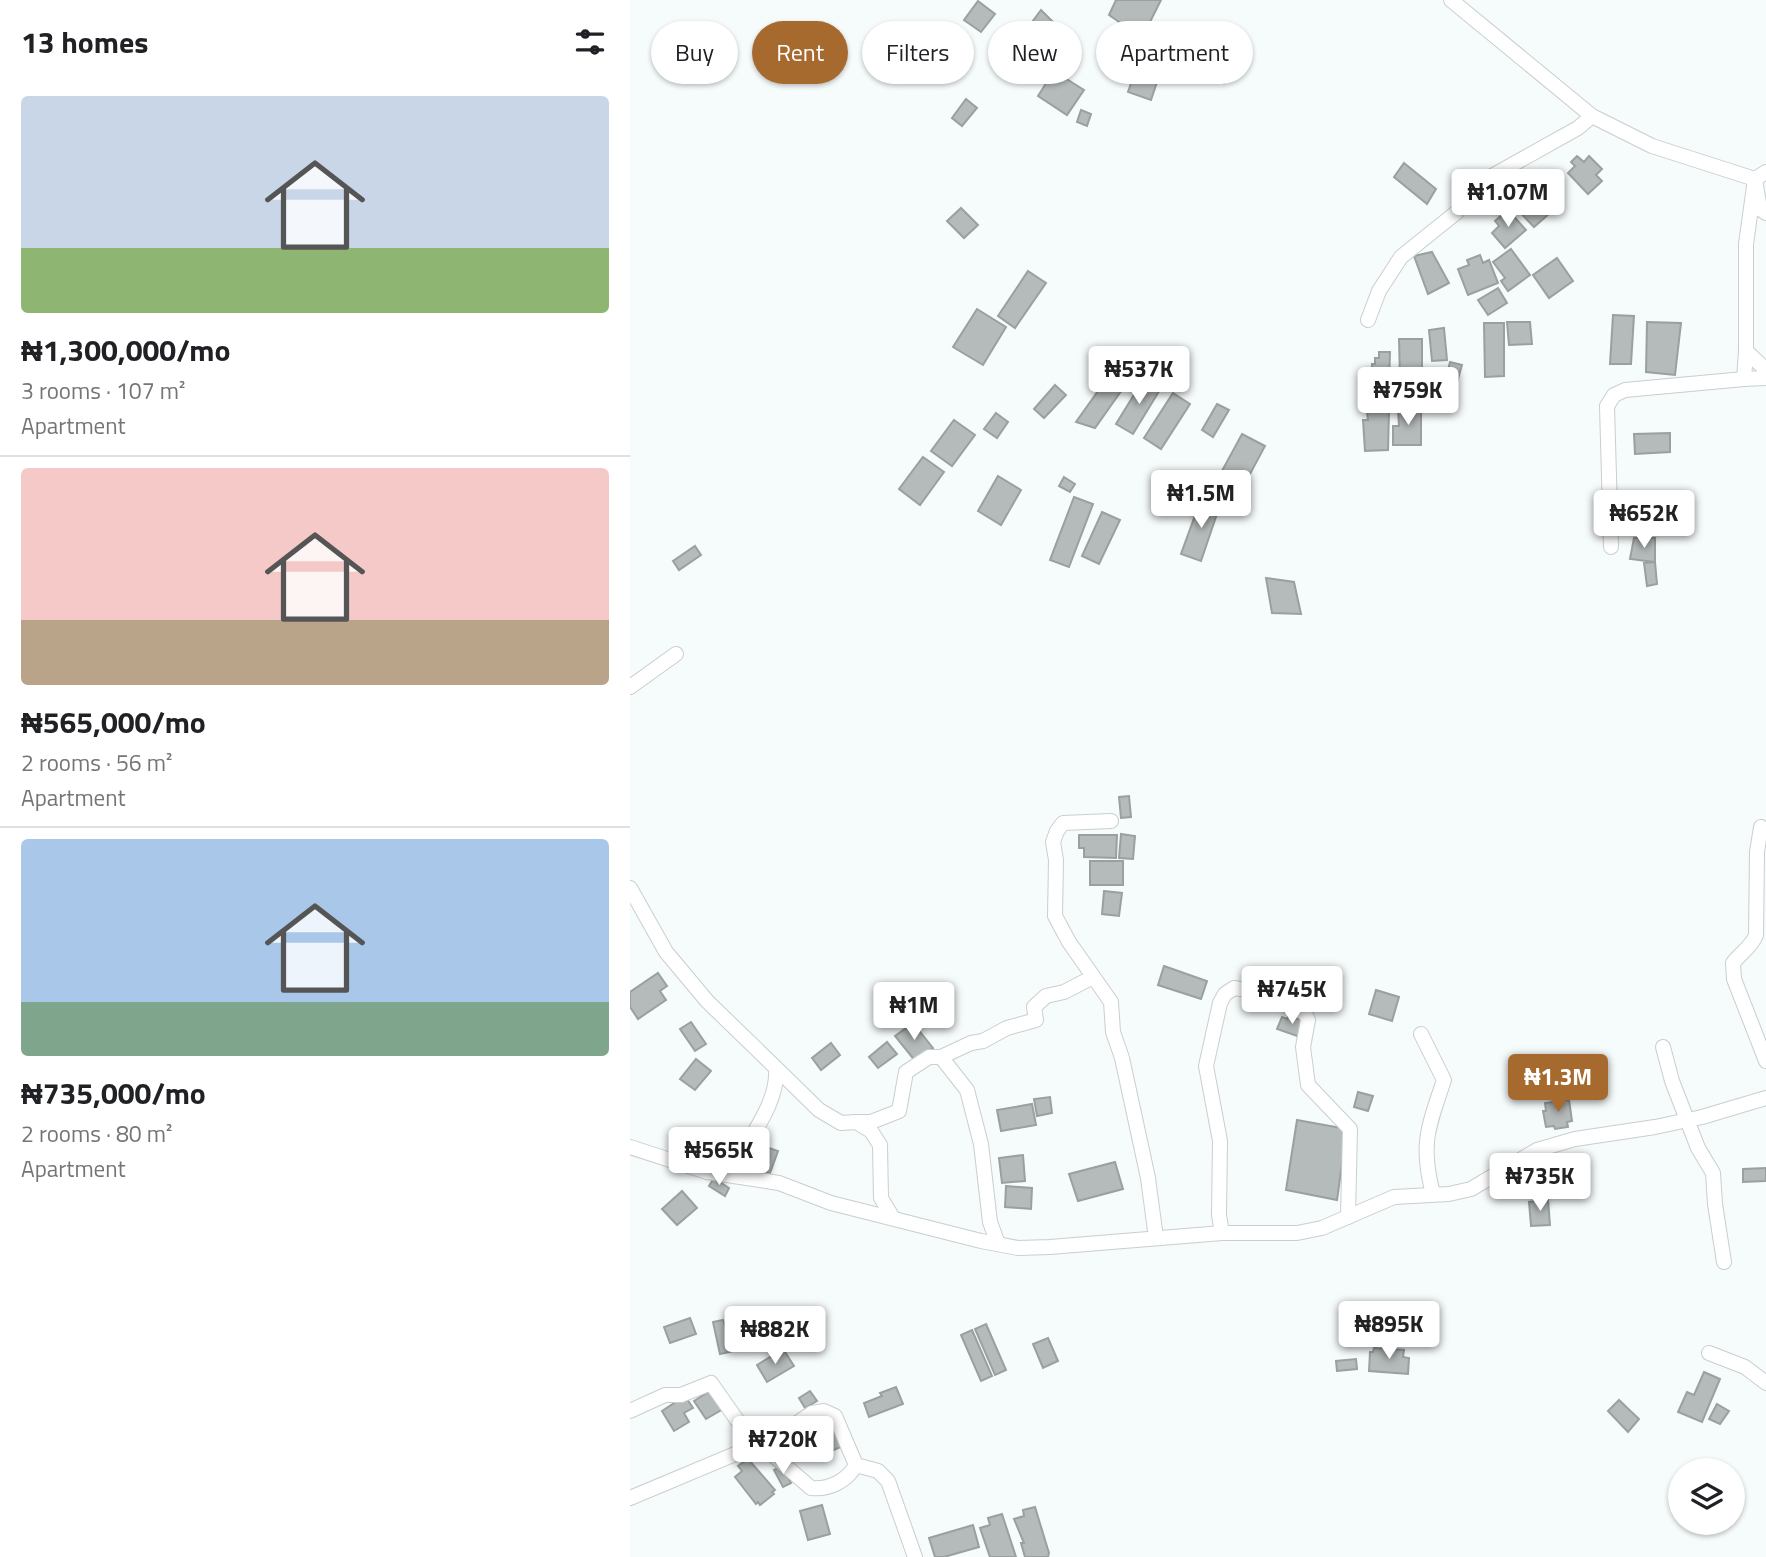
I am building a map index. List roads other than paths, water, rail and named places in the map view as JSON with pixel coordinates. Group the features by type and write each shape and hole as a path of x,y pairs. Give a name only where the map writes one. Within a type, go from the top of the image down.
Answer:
{"street":[{"path":"1451,0 1592,116 1652,146 1760,175"},
{"path":"1368,320 1379,291 1401,257 1457,212 1472,192 1492,176 1568,134 1592,116"},
{"path":"1760,175 1760,209 1766,213"},
{"path":"1744,379 1746,244 1760,175"},
{"path":"1746,351 1766,370"},
{"path":"1611,547 1607,406 1614,395 1625,390 1766,378"},
{"path":"630,687 676,654"},
{"path":"1111,821 1063,823 1057,831 1053,842 1056,860 1055,916 1069,942 1111,1002 1113,1032 1122,1058 1148,1178 1156,1238"},
{"path":"1761,827 1757,852 1756,934 1751,947 1733,963 1734,979 1766,1061"},
{"path":"630,888 666,952 706,1001 819,1110 841,1123 871,1122 899,1111 906,1072 929,1057 941,1057 971,1043 983,1041 1007,1028 1036,1020 1034,1007 1046,996 1064,992 1093,977"},
{"path":"1222,1233 1219,1215 1220,1141 1206,1066 1220,1003 1225,994 1234,988 1254,991 1306,1013 1308,1020 1303,1046 1308,1085 1350,1129 1348,1217"},
{"path":"1421,1034 1444,1080 1426,1139 1426,1165 1433,1194"},
{"path":"1662,1047 1687,1120 1713,1173 1724,1262"},
{"path":"941,1057 967,1090 981,1144 990,1223 998,1244"},
{"path":"732,1174 755,1127 771,1103 777,1082 776,1068"},
{"path":"630,1147 707,1171 779,1183 831,1203 998,1244 1017,1248 1050,1247 1222,1233 1297,1233 1322,1228 1394,1197 1449,1194 1471,1189 1538,1150 1575,1139 1687,1120 1766,1098"},
{"path":"856,1122 871,1131 880,1146 881,1199 893,1218"},
{"path":"1709,1353 1745,1367 1766,1383"},
{"path":"630,1411 666,1395 681,1395 711,1383 744,1430 760,1444 811,1488 822,1489 850,1477 856,1465 835,1416 824,1411 812,1413 778,1436 760,1444 630,1498"},
{"path":"856,1465 878,1471 888,1481 915,1557"}]}
